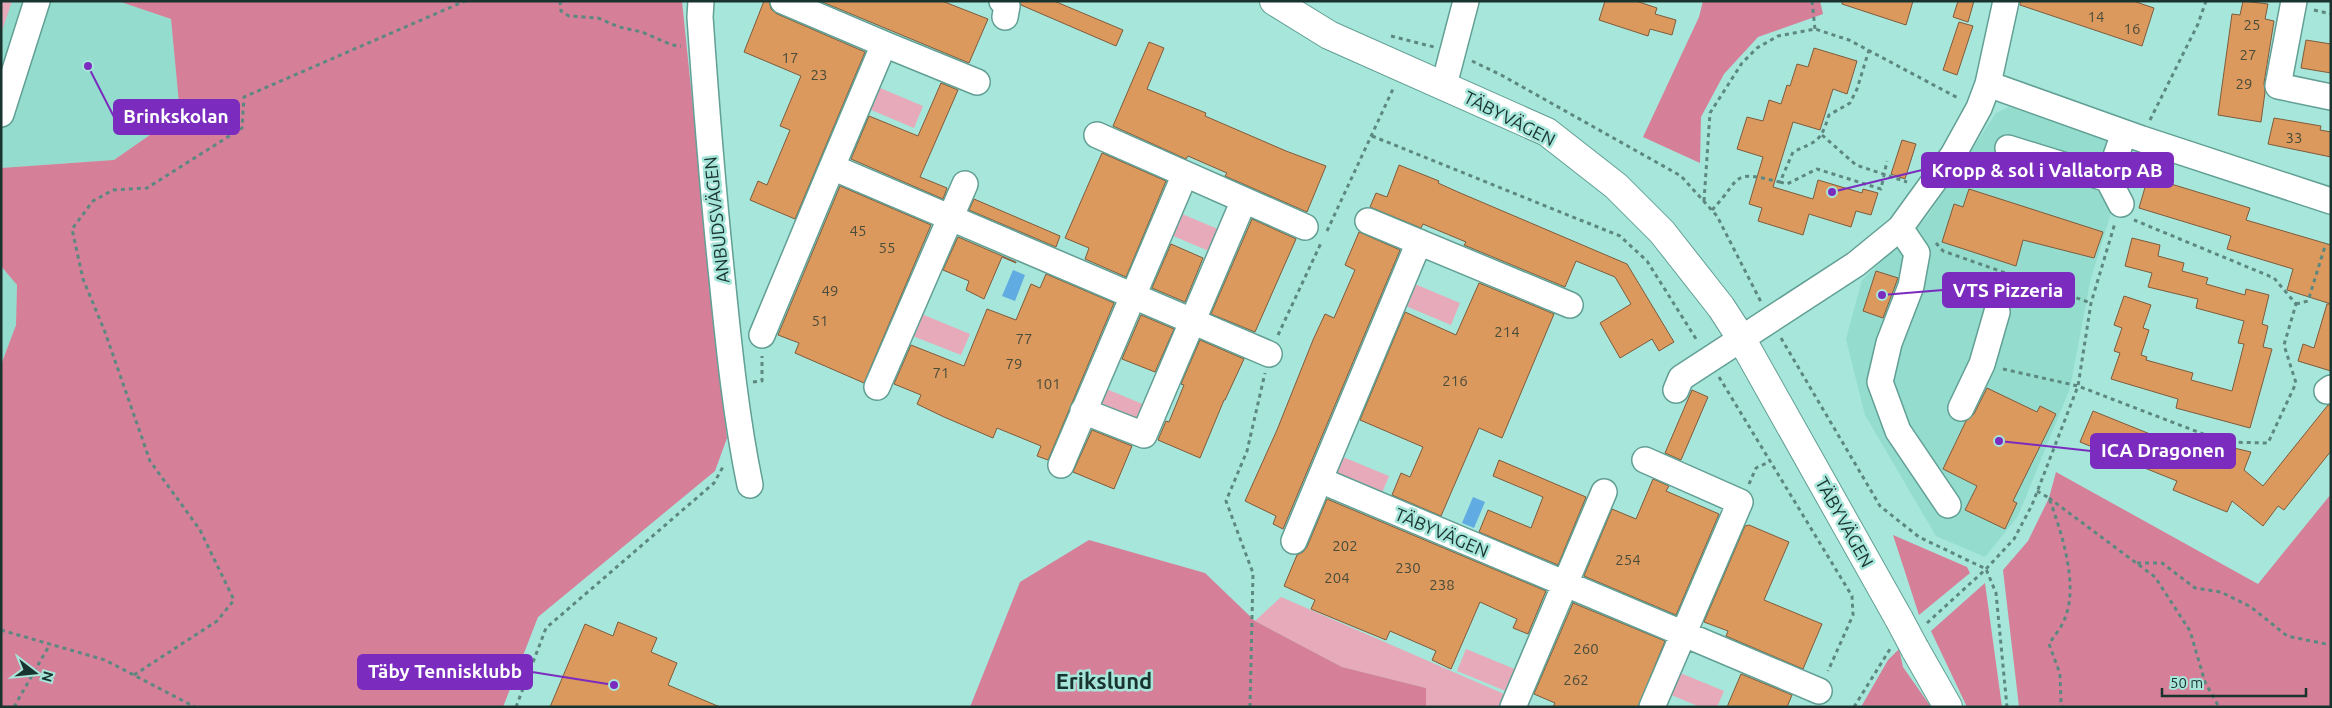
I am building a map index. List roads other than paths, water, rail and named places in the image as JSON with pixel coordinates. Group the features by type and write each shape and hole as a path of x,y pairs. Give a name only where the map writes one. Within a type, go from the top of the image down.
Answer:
{"main road":[{"name":"TÄBYVÄGEN","path":"1274,1 1328,35 1547,132 1616,186 1662,232 1722,307 1741,338 1948,707"}],"street":[{"path":"1,114 37,1"},
{"name":"ANBUDSVÄGEN","path":"701,1 700,17 710,155 740,438 750,485"},
{"path":"783,1 977,82"},
{"path":"1444,85 1466,1"},
{"path":"1676,390 1682,378 1856,264 1900,228 1953,155 1979,108 1988,84 2006,1"},
{"path":"2294,1 2278,86 2331,97"},
{"path":"762,335 884,44"},
{"path":"1988,84 2133,136 2331,201"},
{"path":"1097,136 1305,227"},
{"path":"2108,179 2133,136"},
{"path":"2008,148 2108,179 2122,204"},
{"path":"832,167 1269,354"},
{"path":"1061,465 1185,174"},
{"path":"877,387 965,184"},
{"path":"1084,411 1144,435 1244,200"},
{"path":"1368,220 1570,306"},
{"path":"1900,228 1917,253 1911,286 1889,343 1880,382 1898,431 1948,505"},
{"path":"1294,541 1420,242"},
{"path":"1961,408 1982,364 1997,312"},
{"path":"1645,460 1740,502 1652,707"},
{"name":"TÄBYVÄGEN","path":"1320,480 1820,691"},
{"path":"1513,707 1604,492"}],"water":[{"path":"1013,270 1025,275 1015,301 1002,296"},
{"path":"1473,497 1485,502 1474,528 1462,523"}],"place":[{"name":"Brinkskolan","path":"88,66"},
{"name":"Kropp & sol i Vallatorp AB","path":"1832,192"},
{"name":"VTS Pizzeria","path":"1882,295"},
{"name":"ICA Dragonen","path":"1999,441"},
{"name":"Täby Tennisklubb","path":"614,685"}],"district":[{"name":"Erikslund","path":"1104,680"}]}
